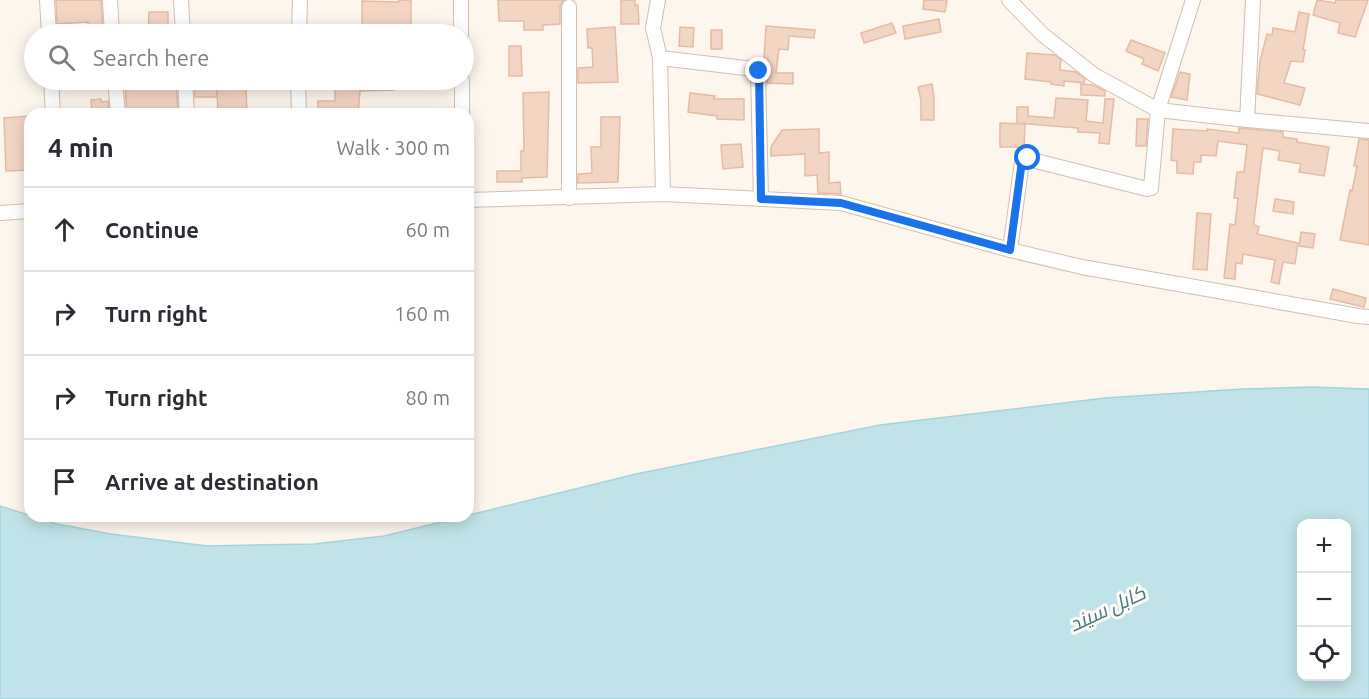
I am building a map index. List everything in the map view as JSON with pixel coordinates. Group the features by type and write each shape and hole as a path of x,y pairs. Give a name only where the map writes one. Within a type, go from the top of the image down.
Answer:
{"street":[{"path":"47,0 48,24"},
{"path":"110,0 111,24"},
{"path":"181,0 182,24"},
{"path":"299,24 300,0"},
{"path":"461,0 461,24"},
{"path":"658,0 653,28 660,58 663,194"},
{"path":"1009,0 1042,34 1094,75 1158,110 1369,131"},
{"path":"1010,250 1024,158 1147,189 1151,188 1158,110 1193,0"},
{"path":"1247,120 1253,0"},
{"path":"569,7 569,198"},
{"path":"660,58 759,71 761,199"},
{"path":"52,90 53,108"},
{"path":"117,90 118,108"},
{"path":"186,90 187,108"},
{"path":"298,90 299,108"},
{"path":"462,90 462,108"},
{"path":"474,200 663,194 841,203 1010,250 1082,267 1369,317"},
{"path":"0,213 24,211"}],"water":[{"name":"کابل سيند","path":"1311,387 1369,389 1369,699 0,699 0,506 24,514 24,522 51,522 111,534 207,546 314,544 384,536 441,522 474,522 474,514 636,474 880,425 1105,398 1242,389"}],"building":[{"path":"56,0 101,0 102,24 88,24 88,22 57,24"},
{"path":"399,0 411,0 411,24 362,24 362,1 399,2"},
{"path":"498,0 564,0 560,6 560,24 543,25 543,30 524,30 524,21 499,21"},
{"path":"621,0 635,0 635,6 638,5 639,24 621,24"},
{"path":"924,0 947,0 945,12 923,9"},
{"path":"1317,0 1335,3 1336,0 1368,0 1355,37 1338,33 1340,23 1313,15"},
{"path":"149,12 168,12 168,24 148,24"},
{"path":"1299,12 1309,14 1303,62 1291,61 1284,83 1305,88 1300,105 1257,94 1260,61 1267,34 1272,35 1273,28 1295,32"},
{"path":"939,19 941,32 905,39 903,26"},
{"path":"892,23 896,33 864,43 861,33"},
{"path":"766,26 815,30 814,38 789,36 788,50 779,49 776,73 793,73 793,84 767,83 768,58 764,58"},
{"path":"615,27 618,82 578,83 578,68 593,67 592,48 588,48 587,29"},
{"path":"680,27 694,28 693,47 679,46"},
{"path":"711,30 722,30 722,49 711,49"},
{"path":"1131,40 1165,53 1158,71 1142,64 1144,59 1126,51"},
{"path":"509,46 521,46 522,76 509,76"},
{"path":"1027,53 1054,55 1061,60 1060,70 1076,72 1085,79 1084,83 1064,81 1064,86 1025,79"},
{"path":"1180,72 1190,74 1187,100 1171,97"},
{"path":"932,84 934,120 921,120 921,100 918,87"},
{"path":"1081,84 1093,85 1105,91 1105,96 1081,95"},
{"path":"125,90 177,90 178,108 127,108"},
{"path":"195,90 217,90 217,97 195,97"},
{"path":"217,90 246,90 247,108 218,108"},
{"path":"335,90 394,90 360,91 359,108 318,108 318,101 335,101"},
{"path":"549,92 547,177 522,178 522,182 497,182 497,171 521,171 521,151 524,151 523,93"},
{"path":"690,93 715,96 714,99 744,99 744,120 717,119 717,116 688,112"},
{"path":"1056,98 1088,100 1086,121 1103,123 1105,99 1114,99 1109,144 1099,143 1100,133 1078,132 1078,128 1017,123 1017,107 1028,107 1028,116 1054,118"},
{"path":"91,100 108,101 109,108 92,108"},
{"path":"24,116 24,170 6,171 4,118"},
{"path":"601,117 620,117 618,182 578,183 578,174 592,173 591,147 601,147"},
{"path":"1137,119 1148,119 1146,146 1136,146"},
{"path":"1000,123 1025,124 1024,147 1000,147"},
{"path":"1239,128 1283,132 1283,137 1297,139 1297,142 1329,147 1324,176 1299,172 1301,164 1278,160 1280,151 1263,148 1254,221 1254,225 1259,227 1257,234 1298,243 1295,264 1283,262 1279,284 1271,282 1275,260 1243,254 1242,264 1236,263 1235,279 1224,278 1230,224 1235,225 1238,198 1234,198 1237,172 1244,172 1247,145 1218,141 1216,156 1201,155 1201,162 1194,162 1193,174 1177,173 1177,161 1171,160 1173,129 1207,131 1207,129 1239,133"},
{"path":"819,129 819,153 829,152 829,183 840,182 841,194 818,193 817,175 805,176 805,154 771,156 771,147 782,130"},
{"path":"1359,139 1369,140 1369,245 1340,240 1357,166 1354,166"},
{"path":"741,144 743,167 723,169 721,145"},
{"path":"1275,199 1294,202 1293,214 1273,211"},
{"path":"1197,213 1211,214 1207,270 1193,269"},
{"path":"1301,232 1315,234 1313,248 1299,246"},
{"path":"1333,289 1366,298 1364,307 1330,299"}],"route":[{"path":"759,71 761,199 841,203 1010,250 1022,161 1028,158"}]}
